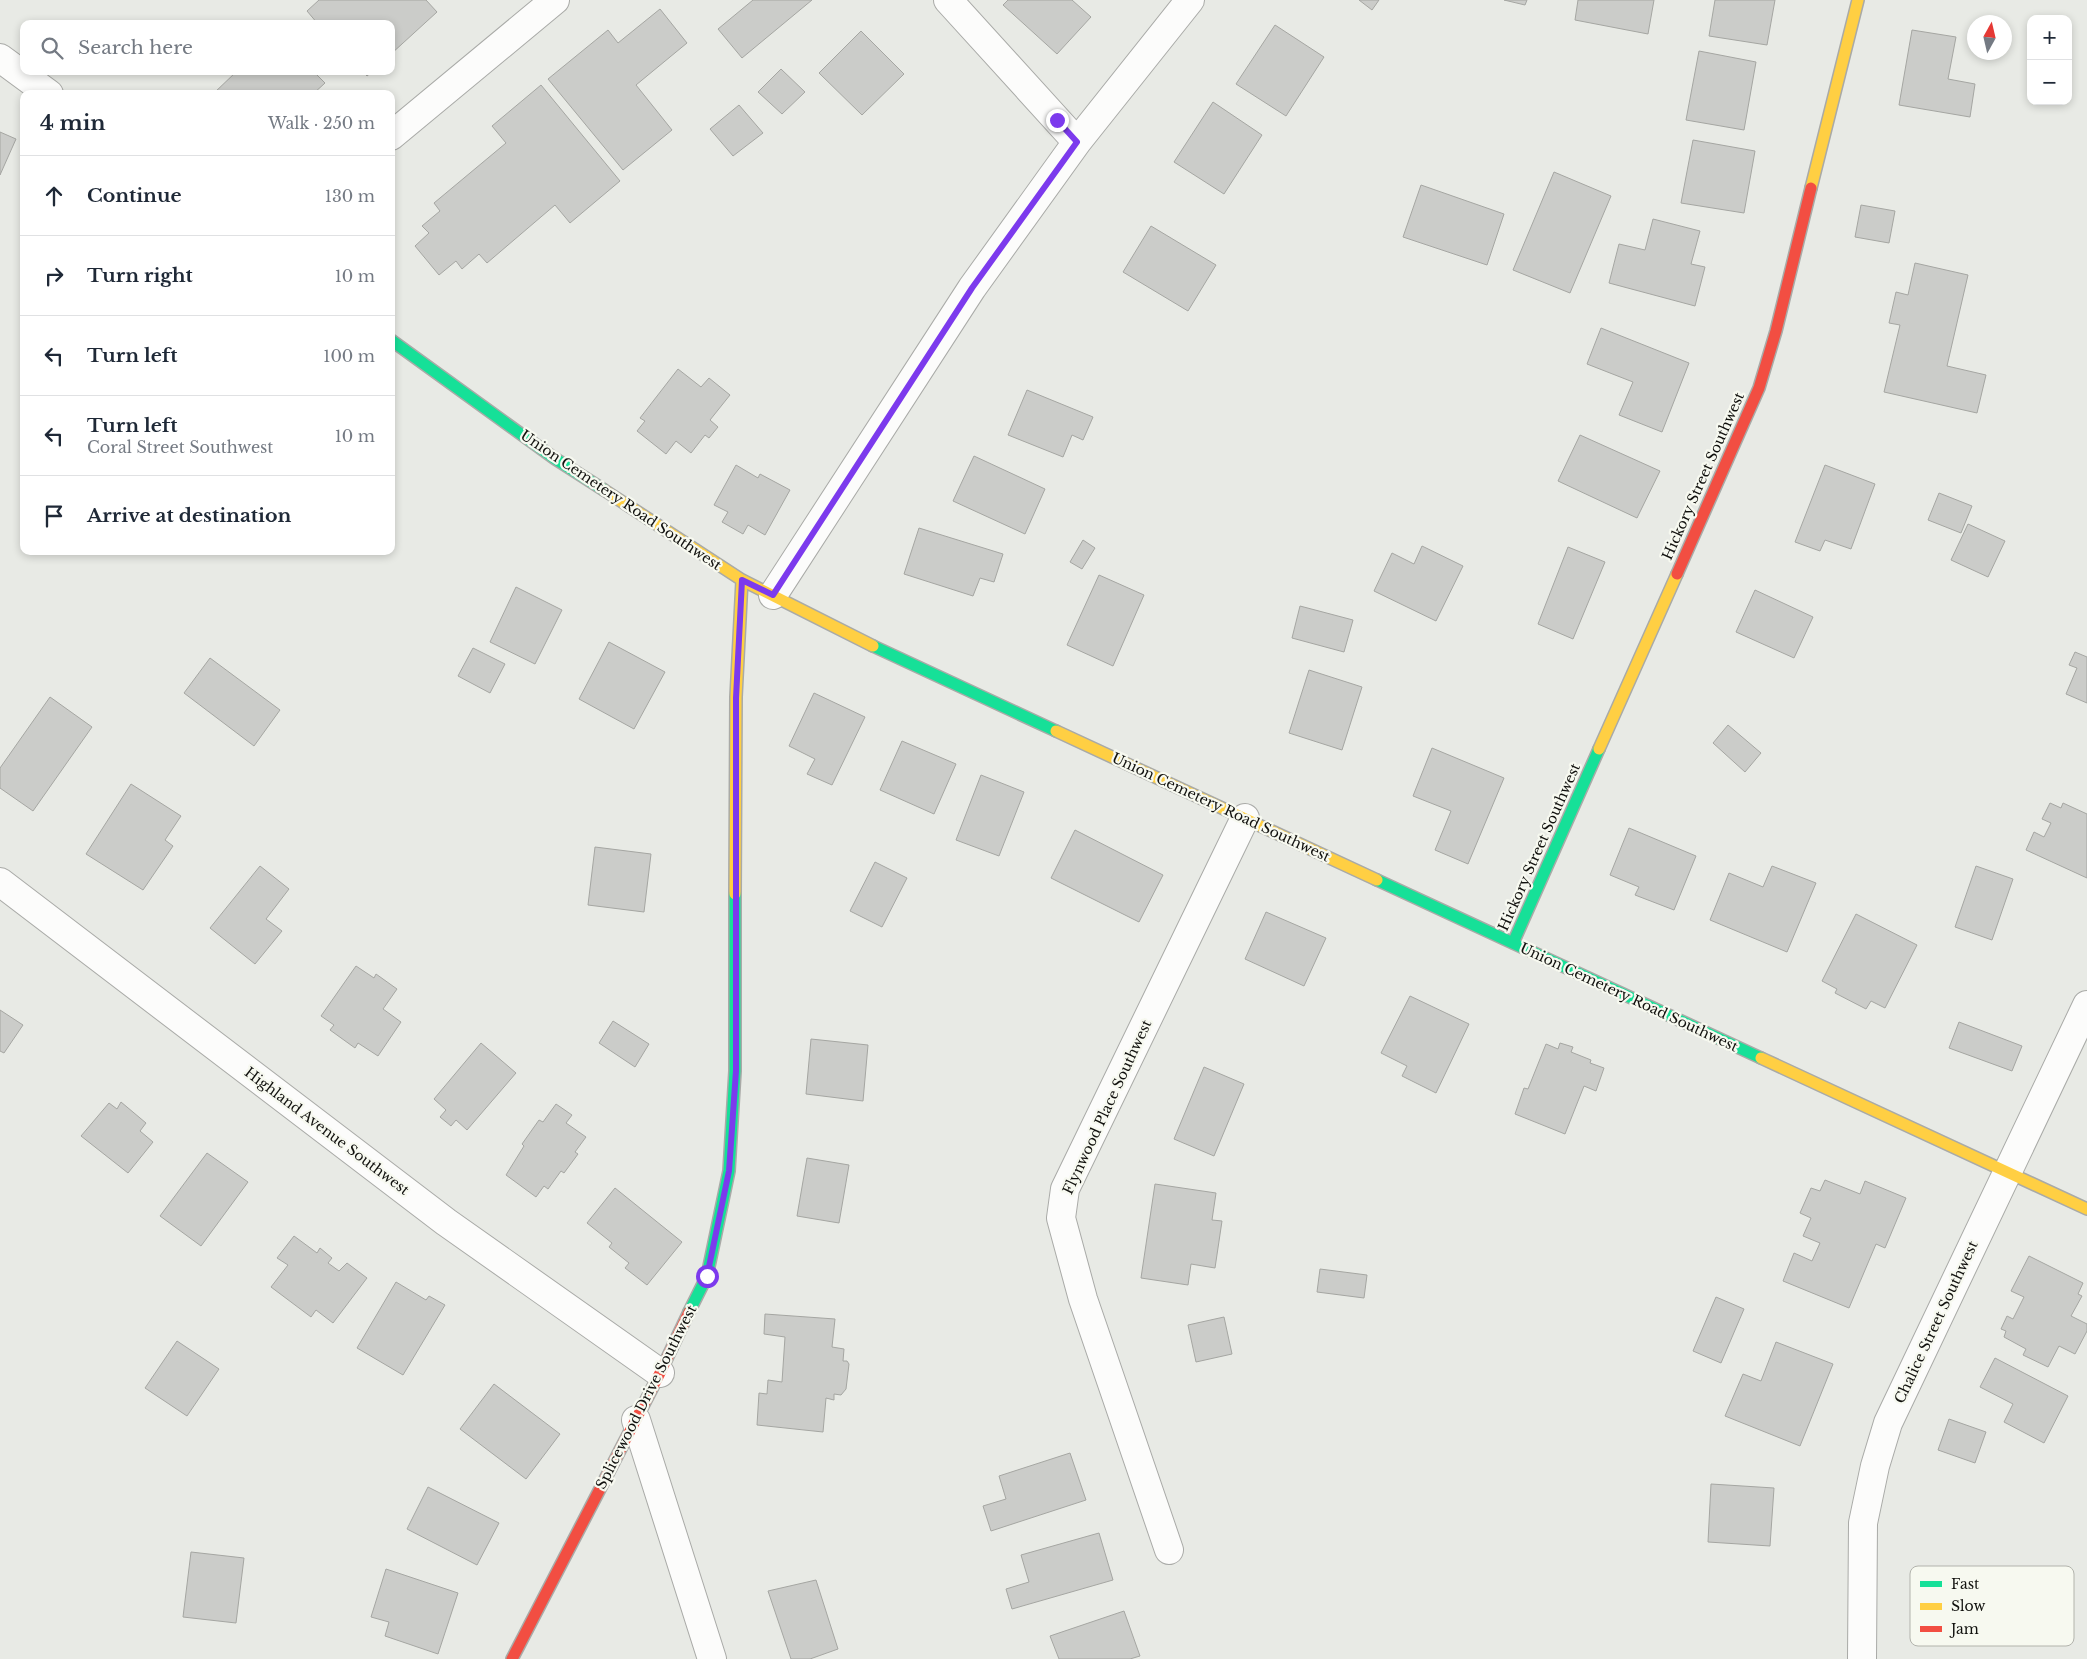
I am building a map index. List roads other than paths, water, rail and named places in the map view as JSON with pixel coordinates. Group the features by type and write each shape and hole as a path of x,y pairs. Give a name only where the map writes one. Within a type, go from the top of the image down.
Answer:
{"street":[{"path":"395,133 555,0"},
{"path":"948,0 1077,142"},
{"path":"773,595 972,288 1077,142 1190,0"},
{"name":"Hickory Street Southwest","path":"1513,943 1759,388 1776,331 1858,0"},
{"path":"0,58 20,73"},
{"path":"23,75 44,90"},
{"name":"Union Cemetery Road Southwest","path":"395,343 554,458 742,580 901,660 2087,1209"},
{"name":"Splicewood Drive Southwest","path":"512,1659 660,1373 707,1276 729,1171 736,1071 736,698 742,580"},
{"name":"Flynwood Place Southwest","path":"1169,1550 1083,1299 1061,1218 1065,1189 1245,818"},
{"name":"Highland Avenue Southwest","path":"0,882 446,1222 660,1373"},
{"name":"Chalice Street Southwest","path":"1862,1659 1863,1523 1875,1466 1888,1423 2006,1172 2087,1006"},
{"path":"636,1420 712,1659"}]}
